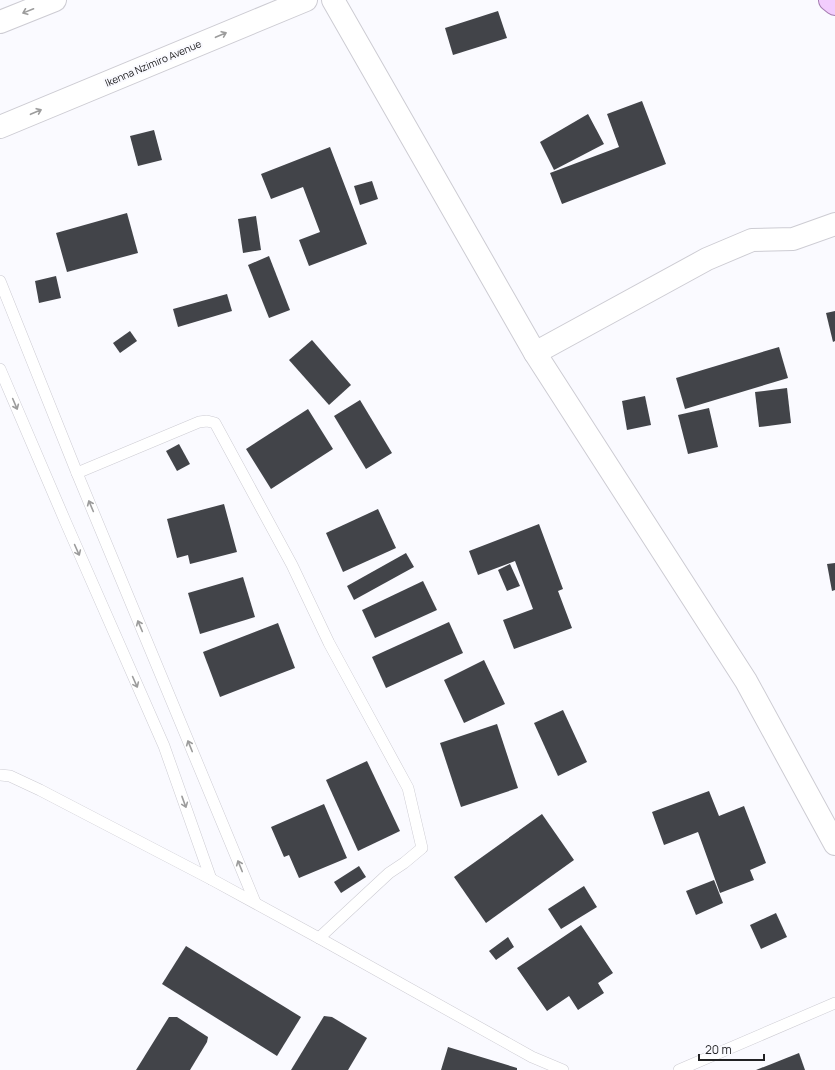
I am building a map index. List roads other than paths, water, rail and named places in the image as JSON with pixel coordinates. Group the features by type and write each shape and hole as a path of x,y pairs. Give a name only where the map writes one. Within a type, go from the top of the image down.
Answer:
{"main road":[{"path":"830,0 835,4"}],"street":[{"path":"0,22 55,0"},
{"name":"Ikenna Nzimiro Avenue","path":"0,127 306,0"},
{"path":"333,0 535,353 746,681 835,844"},
{"path":"535,353 707,259 752,240 793,239 835,224"}],"lane":[{"path":"0,281 254,902"},
{"path":"0,369 164,746 211,879"},
{"path":"77,472 199,422 207,421 215,423 292,565 329,643 408,788 422,848 389,873 319,938"},
{"path":"0,775 10,776 40,790 211,879 532,1057 562,1070"},
{"path":"679,1070 835,1003"}]}
